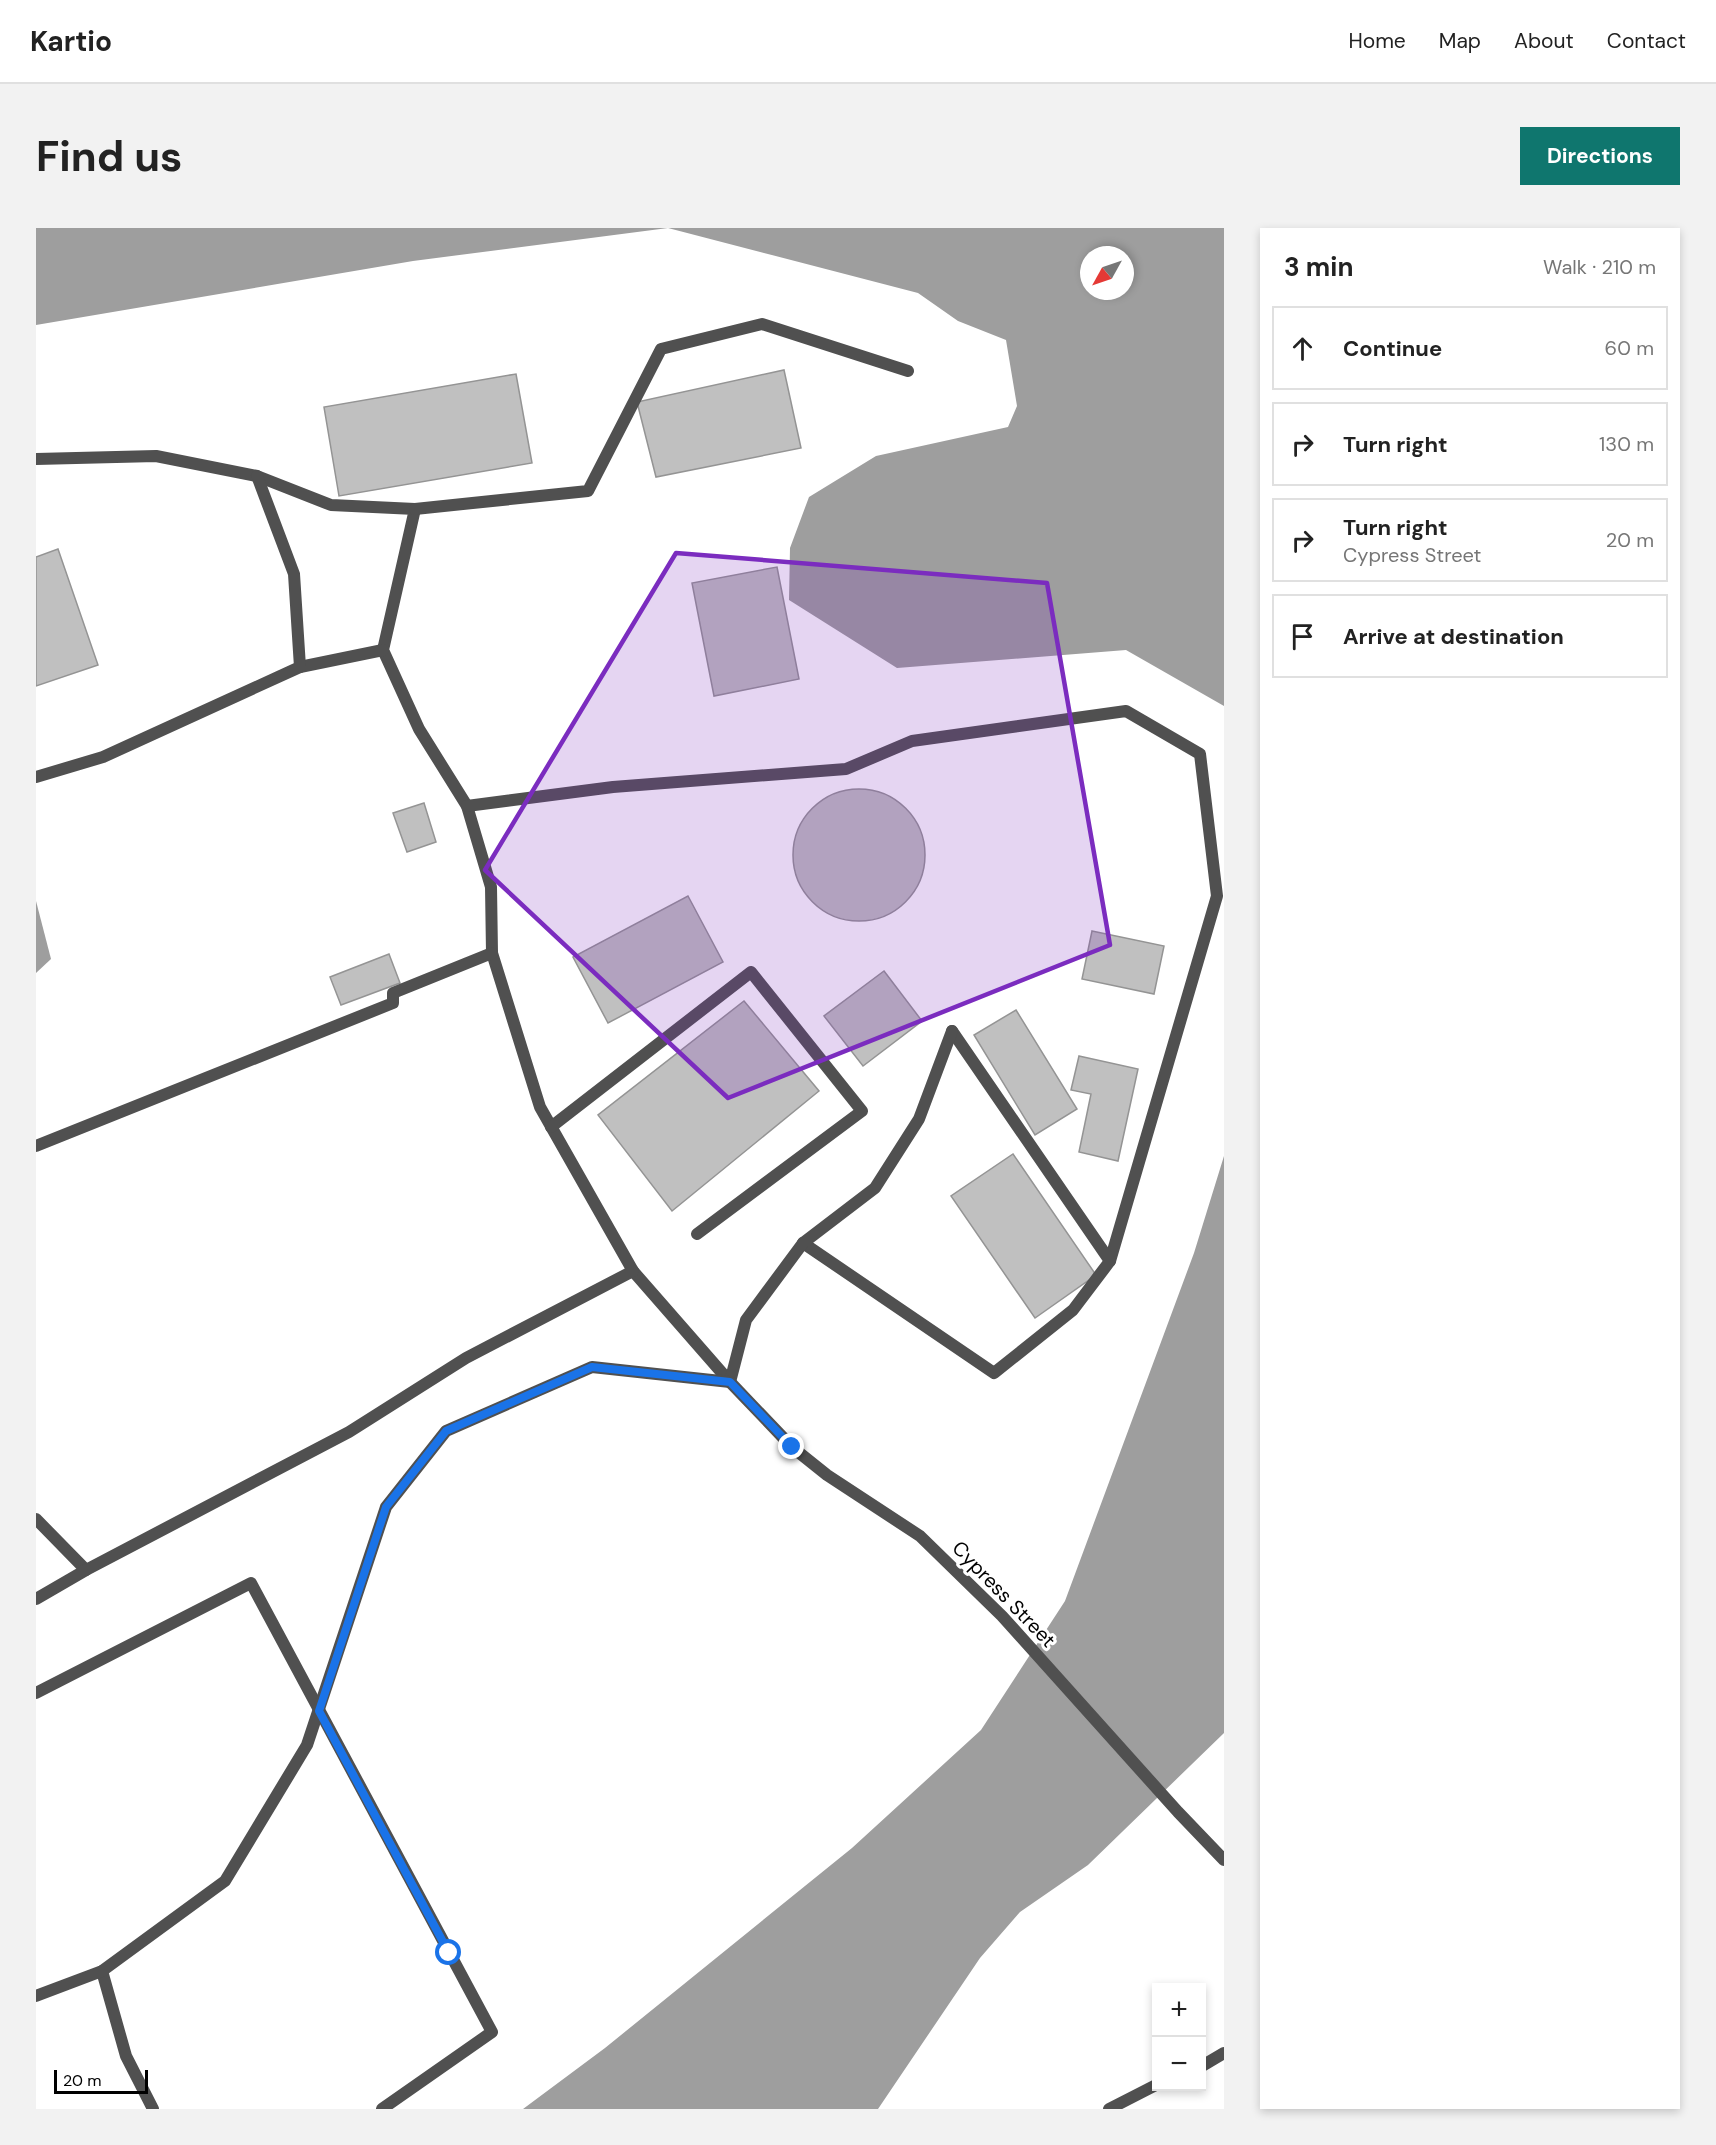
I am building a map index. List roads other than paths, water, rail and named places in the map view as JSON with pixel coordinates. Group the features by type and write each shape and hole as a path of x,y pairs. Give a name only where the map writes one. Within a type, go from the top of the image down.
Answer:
{"street":[{"path":"36,459 156,456 257,476 331,505 415,509 588,491 661,348 762,324 908,371"},
{"path":"257,476 294,574 300,667"},
{"path":"36,777 103,757 300,667 383,650 415,509"},
{"name":"Cypress Street","path":"383,650 419,729 467,806 491,887 492,953 540,1107 633,1271 730,1382 792,1447 826,1475 920,1536 1002,1617 1224,1860"},
{"path":"467,806 613,787 846,769 912,741 1126,711 1200,754 1217,896 1110,1260 1073,1310 994,1373 803,1243"},
{"path":"36,1146 393,1003 393,993 492,953"},
{"path":"551,1127 751,972 862,1112 697,1234"},
{"path":"36,1996 102,1971 225,1881 308,1746 386,1507 446,1431 592,1367 730,1382 746,1320 803,1243 875,1188 919,1119 952,1031 1110,1260"},
{"path":"36,1599 86,1569 350,1432 466,1358 633,1271"},
{"path":"36,1519 86,1569"},
{"path":"36,1693 251,1583 492,2032 381,2109"},
{"path":"102,1971 126,2056 153,2109"},
{"path":"1206,2064 1224,2053"},
{"path":"1109,2109 1152,2087"}]}
